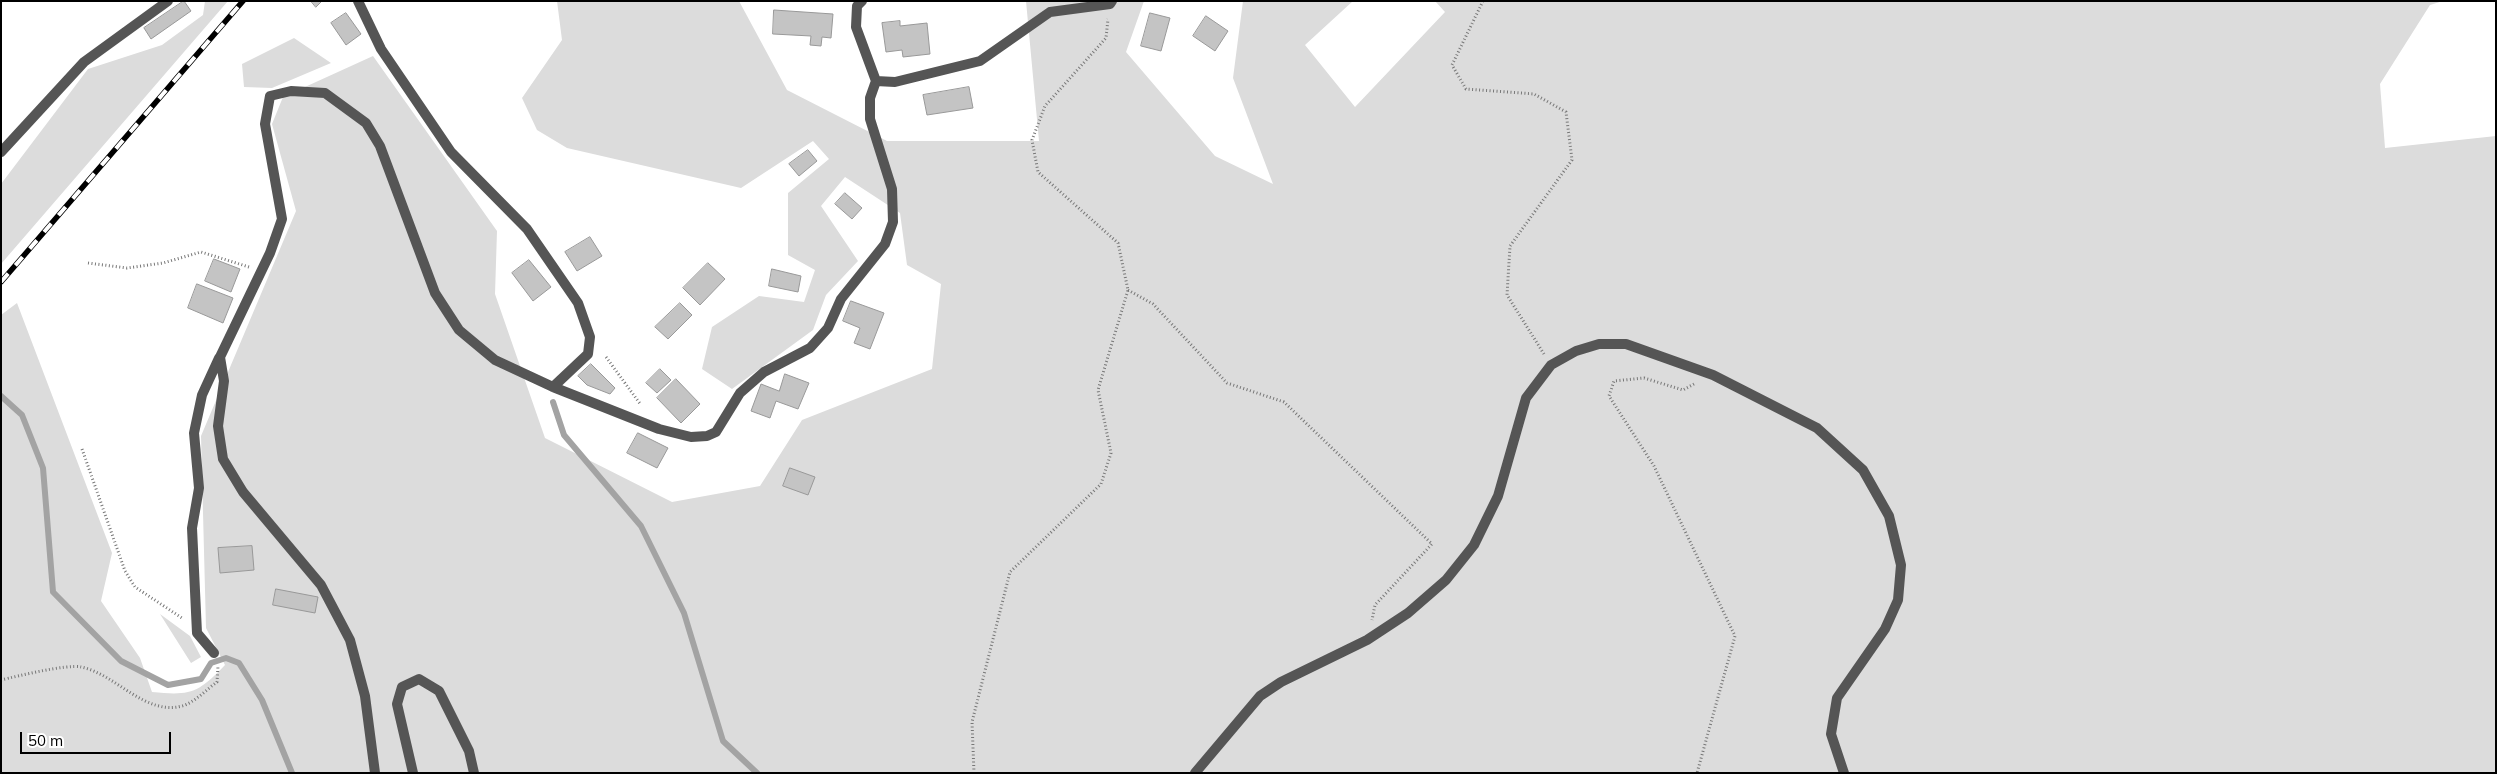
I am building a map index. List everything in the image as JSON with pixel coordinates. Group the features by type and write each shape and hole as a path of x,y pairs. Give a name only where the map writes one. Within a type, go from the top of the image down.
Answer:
{"street":[{"path":"1,152 84,62 168,1"},
{"path":"358,1 381,49 450,152 527,229 578,303 590,337 588,354 553,387"},
{"path":"214,653 197,633 192,528 199,488 194,433 202,395 261,271 282,219 265,124 270,96 291,91 325,93 366,123 380,146 435,293 459,330 495,360 553,387 658,429 691,437 707,436 716,432 740,393 764,372 810,348 828,328 841,299 885,244 893,222 892,189 870,119 870,98 876,81 856,27 857,6 862,1"},
{"path":"876,81 895,82 980,61 1050,12 1111,2"},
{"path":"1195,773 1260,696 1281,682 1367,640 1421,602 1446,580 1474,545 1498,496 1526,398 1551,365 1576,351 1599,344 1626,344 1713,375 1817,428 1863,470 1889,516 1901,565 1898,600 1885,629 1837,698 1831,734 1844,773"},
{"path":"220,357 224,382 218,426 223,459 243,492 320,586 350,640 365,696 375,773"},
{"path":"413,773 397,704 402,687 419,680 439,691 469,751 474,773"}],"path":[{"path":"1483,1 1452,65 1466,89 1534,94 1566,112 1572,160 1510,246 1507,295 1551,365"},
{"path":"974,773 972,722 1010,572 1101,484 1111,453 1098,390 1128,290 1118,244 1038,172 1032,140 1044,106 1106,38 1111,2"},
{"path":"88,263 127,268 163,263 201,252 261,271"},
{"path":"1128,290 1153,304 1226,383 1284,402 1432,544 1375,606 1367,640"},
{"path":"606,357 658,429"},
{"path":"1697,773 1735,636 1654,466 1609,396 1614,381 1644,378 1683,390 1713,375"},
{"path":"82,449 125,570 135,587 176,613 197,633"},
{"path":"1,680 31,673 80,667 109,678 161,709 184,706 217,682 219,668"}],"shaded area":[{"path":"205,1 228,1 1,264 1,184 88,69 162,45 203,15"},
{"path":"557,1 739,1 787,90 887,141 1039,141 1026,1 1144,1 1126,52 1215,156 1273,184 1233,78 1243,1 1353,1 1305,45 1355,107 1445,12 1435,1 2443,1 2430,5 2380,84 2385,148 2496,136 2496,773 1,773 1,315 17,303 112,553 101,601 140,658 152,692 185,693 200,687 208,682 225,665 206,628 201,436 296,211 272,124 283,97 373,56 497,231 495,294 545,438 672,502 760,486 802,420 932,369 941,284 907,265 900,213 845,177 821,206 858,261 826,295 813,330 732,389 702,369 712,327 759,296 804,302 815,270 788,255 788,193 829,159 813,141 741,188 567,148 537,130 522,98 562,40"},
{"path":"294,38 331,63 272,88 244,87 242,64"},
{"path":"160,614 190,636 201,657 191,663"}],"building":[{"path":"184,1 191,11 151,39 144,28"},
{"path":"311,1 322,1 316,7"},
{"path":"774,10 833,14 831,38 822,37 821,46 810,45 811,36 773,34"},
{"path":"346,13 361,34 346,45 331,23"},
{"path":"1150,13 1170,18 1161,51 1141,46"},
{"path":"1206,16 1228,31 1215,51 1193,36"},
{"path":"900,21 900,26 927,23 930,54 903,57 902,50 886,52 882,23"},
{"path":"969,87 973,108 927,115 923,95"},
{"path":"808,150 817,161 799,176 789,164"},
{"path":"845,193 862,208 852,219 835,204"},
{"path":"590,237 602,256 577,271 565,252"},
{"path":"214,259 240,269 231,292 205,281"},
{"path":"529,260 551,287 533,301 512,273"},
{"path":"708,263 725,279 700,305 683,288"},
{"path":"772,269 801,276 798,292 769,286"},
{"path":"197,284 233,298 223,323 188,308"},
{"path":"851,301 884,313 870,349 854,343 860,328 843,321"},
{"path":"680,303 692,315 668,339 655,327"},
{"path":"591,364 615,388 610,394 587,385 578,376"},
{"path":"660,369 671,380 657,393 646,383"},
{"path":"785,374 809,383 798,409 776,401 770,418 751,411 761,384 779,391"},
{"path":"676,379 700,404 681,423 657,398"},
{"path":"638,433 668,448 657,468 627,453"},
{"path":"790,468 815,477 808,495 783,486"},
{"path":"252,546 254,570 220,573 218,548"},
{"path":"276,589 318,597 315,613 273,605"}],"waterway":[{"path":"1,396 22,415 43,468 53,592 121,661 168,685 201,679 211,663 226,658 239,663 262,700 292,773"},
{"path":"553,402 564,435 641,526 684,613 723,741 757,773"}],"railway":[{"path":"1,282 243,1"}]}
